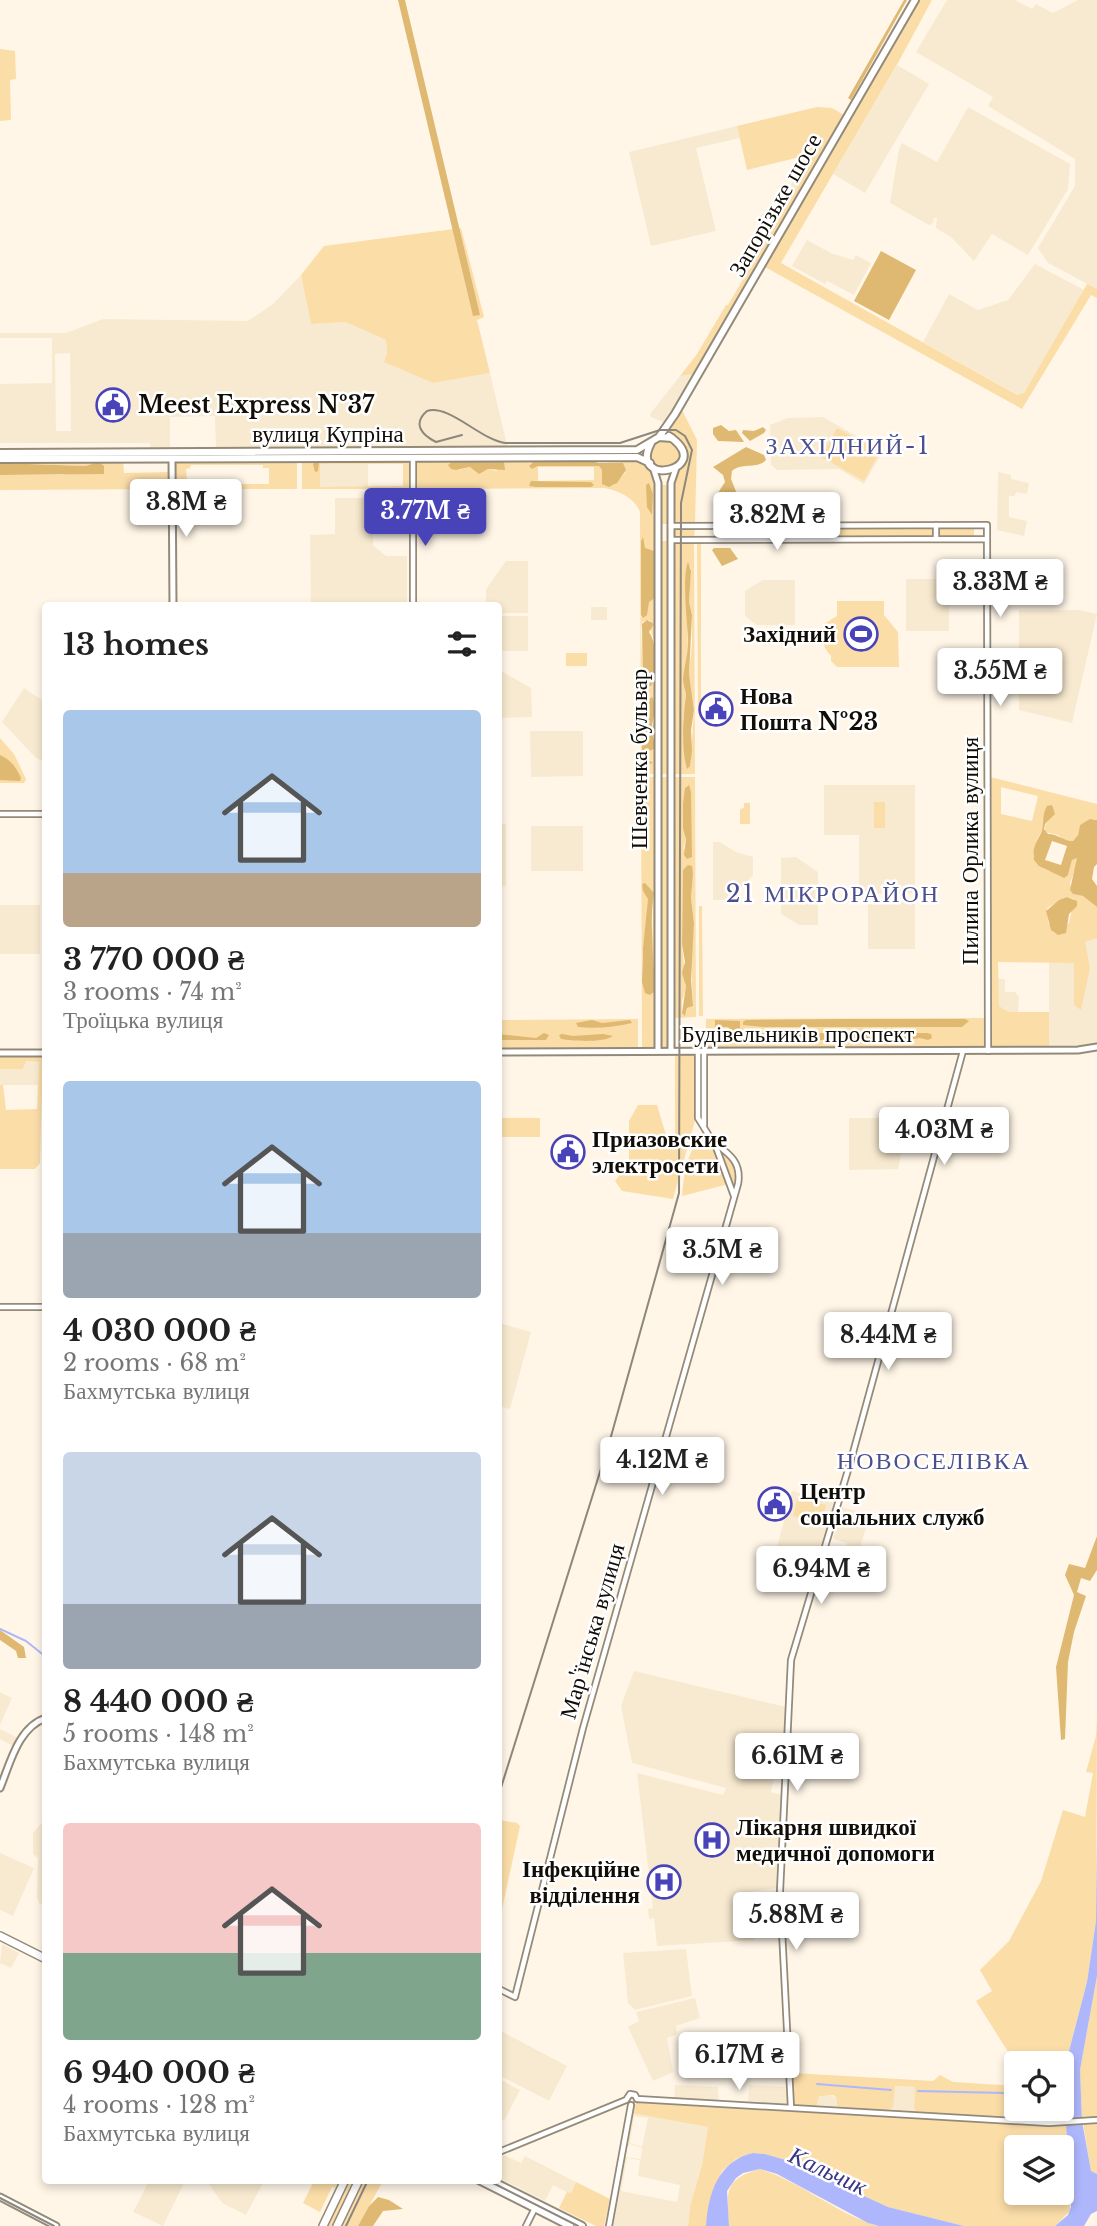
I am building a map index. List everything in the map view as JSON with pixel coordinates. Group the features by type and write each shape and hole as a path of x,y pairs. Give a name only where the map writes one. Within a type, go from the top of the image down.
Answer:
{"highway":[{"path":"0,1936 42,1957"},
{"path":"323,2226 343,2184"},
{"path":"337,2226 357,2184"}],"main road":[{"name":"Запорізьке шосе","path":"655,439 667,427 915,0"},
{"path":"667,427 668,433 679,443 682,452 681,461 676,468 665,472 652,465 648,451 655,439 673,438"},
{"name":"вулиця Купріна","path":"413,455 637,450 655,439"},
{"name":"вулиця Купріна","path":"0,453 172,456"},
{"name":"вулиця Купріна","path":"0,459 299,455 638,457 652,465"},
{"path":"172,456 173,602"},
{"name":"Шевченка бульвар","path":"652,465 658,480 658,1051"},
{"name":"Шевченка бульвар","path":"671,1051 671,483 676,468"},
{"path":"658,526 671,526"},
{"path":"658,540 671,540"},
{"path":"658,776 671,776"},
{"name":"Будівельників проспект","path":"502,1052 988,1051 1078,1050 1097,1047"},
{"path":"0,1053 42,1053"},
{"path":"0,1788 26,1731 33,1723 42,1720"},
{"path":"488,2184 582,2226"},
{"path":"498,2184 570,2226"},
{"path":"0,2199 48,2226"},
{"path":"0,2199 57,2226"}],"street":[{"path":"413,455 413,602"},
{"path":"671,526 936,525 936,539"},
{"name":"Пилипа Орлика вулиця","path":"936,525 987,525 988,1051"},
{"path":"671,540 987,539"},
{"path":"0,814 42,814"},
{"path":"701,1051 698,1118 712,1141 734,1196"},
{"path":"701,1051 704,1127"},
{"path":"791,2108 779,1891 791,1660 851,1460 963,1051"},
{"name":"Мар'їнська вулиця","path":"502,1990 515,1997 583,1728 740,1175 732,1156 712,1141"},
{"path":"0,1307 42,1307"},
{"path":"502,2151 626,2100 631,2093 637,2099"},
{"path":"609,2226 631,2105 637,2099 1062,2123 1097,2120"},
{"path":"626,2100 631,2105"},
{"path":"526,2226 536,2206"}],"shaded area":[{"path":"398,0 405,0 480,315 473,316"},
{"path":"904,0 907,0 851,100 848,98"},
{"path":"917,0 932,0 781,263 1017,395 1024,393 1087,284 1097,289 1097,298 1091,295 1022,409 763,266"},
{"path":"947,0 1015,0 1032,9 1036,4 1053,13 1078,0 1097,0 1097,289 1048,263 1038,248 1075,186 1075,159 988,106 993,97 916,52"},
{"path":"0,49 15,51 16,79 10,80 11,120 0,121"},
{"path":"897,65 929,84 865,193 833,174"},
{"path":"817,107 832,108 844,115 695,374 680,376 728,305 812,161 804,156 747,170 737,126"},
{"path":"968,107 1070,164 1068,189 1028,255 992,234 974,261 952,238 936,228 937,218 929,225 890,203 902,143 937,162"},
{"path":"737,126 740,138 696,148 716,231 651,246 629,152"},
{"path":"804,156 812,161 779,216 757,221 762,214 776,210 801,168 798,158"},
{"path":"461,228 484,317 477,320 490,373 433,383 384,362 387,353 386,340 345,322 311,324 301,275 324,246"},
{"path":"807,240 831,253 853,260 856,255 871,263 854,295 827,281 825,284 792,266"},
{"path":"881,251 916,270 889,320 854,301"},
{"path":"1035,264 1084,290 1024,393 1017,395 923,342 949,294 978,310 1008,300"},
{"path":"301,275 311,324 345,322 386,340 385,362 433,383 490,373 508,449 216,450 215,416 170,417 170,451 151,451 150,443 0,443 0,384 52,383 52,338 0,338 0,333 66,333 103,319 248,321 273,304","holes":["70,353 71,431 56,431 55,354"]},
{"path":"695,374 666,423 651,417 650,414 680,376"},
{"path":"681,408 697,440 695,525 672,524 672,483 684,447 670,433 670,427"},
{"path":"823,417 883,451 864,484 839,469 777,470 771,465 770,425 788,418"},
{"path":"721,425 729,431 736,430 744,442 718,441 713,434 713,428"},
{"path":"763,427 766,430 764,433 750,441 742,433 743,430 754,431"},
{"path":"837,428 880,451 864,481 821,457"},
{"path":"665,439 675,444 680,454 675,464 665,469 655,464 650,454 655,444"},
{"path":"746,447 764,455 766,460 758,465 732,471 738,514 726,516 714,508 714,499 725,482 723,475 713,467"},
{"path":"640,459 651,468 656,483 656,774 641,774 638,507 620,493 604,488 415,489 414,460","holes":["496,460 497,471 488,469 482,472 470,467 459,470 453,461","559,460 623,463 625,473 613,486 602,475 599,466 538,466 532,469 530,464 535,461","538,467 594,467 594,480 538,481","531,481 586,483 591,487 536,487","641,538 645,548 655,554 655,598 649,601 641,618","650,620 655,643 652,685 643,691 642,622","650,697 655,702 653,750 648,752 645,758 652,761 643,764 642,703"]},
{"path":"297,460 297,489 175,489 175,461","holes":["191,465 263,465 263,468 269,468 269,484 187,481 186,469"]},
{"path":"302,460 410,460 411,489 302,489","holes":["320,464 403,464 403,486 320,487"]},
{"path":"590,460 598,463 623,463 626,470 617,483 609,487 602,484 602,470 599,466 538,466 532,469 529,466 534,461"},
{"path":"123,461 124,473 169,472 168,461 171,461 171,489 0,490 0,475 63,475 94,463 85,466 0,463"},
{"path":"317,461 402,461 319,463 318,471 315,472 313,464"},
{"path":"453,461 504,462 505,470 488,469 479,474 470,467 456,470 448,465"},
{"path":"99,462 104,466 104,474 0,475 0,463 85,466"},
{"path":"320,464 368,464 368,487 320,487"},
{"path":"998,472 1011,475 1011,479 1029,483 1027,494 1017,492 1014,496 1009,496 1009,517 1027,521 1024,536 997,530"},
{"path":"531,481 591,482 594,485 536,487 529,486"},
{"path":"649,483 653,494 652,515 647,507 646,485"},
{"path":"660,485 669,485 669,524 660,524"},
{"path":"335,498 373,498 373,545 386,556 407,556 407,602 311,602 310,535 335,534"},
{"path":"934,526 934,537 714,538 714,527"},
{"path":"938,526 974,526 974,537 938,537"},
{"path":"672,527 695,527 694,539 672,539"},
{"path":"643,537 645,548 654,551 655,598 649,602 647,615 643,618 641,541"},
{"path":"660,541 669,541 669,774 660,774"},
{"path":"672,541 694,541 695,774 672,774","holes":["691,567 689,602 692,615 689,674 694,710 690,766 686,767 683,720 686,696 683,683 688,649 686,568"]},
{"path":"697,541 701,541 701,712 698,712"},
{"path":"730,548 738,559 722,566 712,550"},
{"path":"506,561 528,561 528,613 502,613 502,602 486,602 486,589"},
{"path":"688,562 691,571 689,602 692,615 689,674 694,710 692,751 687,769 683,743 686,696 683,680 688,643 685,587"},
{"path":"906,579 949,579 949,631 906,631"},
{"path":"763,580 795,580 795,625 757,625 745,616 745,591"},
{"name":"Західний","path":"837,601 884,601 884,615 898,632 899,667 837,667 831,661 823,642 827,628 824,624 837,616"},
{"path":"591,607 607,607 607,620 591,620"},
{"path":"1019,610 1080,610 1097,614 1072,723 1019,710"},
{"path":"502,616 528,616 528,651 502,651"},
{"path":"647,620 654,624 649,632 654,643 655,665 652,685 643,691 642,624"},
{"path":"566,653 587,653 587,666 566,666"},
{"path":"502,672 531,688 532,717 502,718"},
{"path":"24,688 42,700 42,760 35,757 2,722"},
{"path":"652,697 655,705 652,727 654,749 645,757 653,763 644,766 642,703"},
{"path":"530,731 583,731 583,776 531,777"},
{"path":"0,738 14,754 26,779 24,783 0,783"},
{"path":"0,755 15,767 20,781 0,780"},
{"path":"641,777 656,777 656,1050 642,1050","holes":["642,884 654,893 651,962 655,991 648,994 642,976 648,899"]},
{"path":"660,777 669,777 669,1050 660,1050"},
{"path":"672,777 695,777 696,1017 673,1018","holes":["687,785 691,796 691,844 683,850 686,839 683,829 683,803","693,871 693,1006 687,1008 686,1014 682,1013 686,988 682,944 683,873"]},
{"path":"990,777 1097,804 1097,820 1080,825 1078,835 1073,841 1045,832 1045,826 1033,856 1043,868 1068,875 1072,860 1077,858 1070,883 1073,894 1083,896 1097,907 1097,938 1085,942 1090,968 1081,1010 1074,1005 1074,963 998,962 999,1006 1009,1012 1049,1012 1049,1049 991,1049","holes":["1001,787 1038,796 1032,821 1001,814","1066,897 1074,899 1069,923 1054,933 1048,922 1047,908"]},
{"path":"689,785 692,857 687,859 684,855 686,839 683,829 683,803 685,788"},
{"path":"824,785 915,785 915,893 865,894 859,889 859,835 824,835"},
{"path":"874,802 885,802 885,828 874,828"},
{"path":"744,803 750,803 750,824 740,824 740,809 744,808"},
{"path":"1052,805 1055,814 1045,824 1044,829 1048,834 1066,840 1073,841 1078,835 1080,825 1090,819 1097,820 1097,864 1092,879 1097,886 1097,907 1070,890 1077,858 1072,860 1068,875 1064,878 1039,866 1034,860 1034,849 1042,830 1047,806","holes":["1052,841 1067,846 1061,865 1045,860"]},
{"path":"502,823 506,824 506,886 502,886"},
{"path":"531,826 583,826 583,871 531,871"},
{"path":"713,842 720,842 736,852 753,857 753,875 742,887 736,884 725,900 713,900"},
{"path":"796,857 818,872 818,925 799,925 781,914 781,858"},
{"path":"688,865 692,866 693,874 693,1006 687,1008 685,1016 682,1013 686,986 682,973 685,962 682,944 683,870"},
{"path":"645,883 654,893 652,930 655,991 650,995 645,993 642,982 648,899 643,891 642,884"},
{"path":"1067,897 1077,901 1077,906 1069,914 1066,933 1058,935 1051,930 1046,911"},
{"path":"868,901 915,901 915,949 868,949"},
{"path":"0,905 40,905 40,954 0,954"},
{"path":"699,906 702,906 703,1016 699,1016"},
{"path":"1097,938 1097,1045 1049,1049 1049,962 1074,962 1074,1005 1085,942"},
{"path":"998,979 1005,979 1005,992 1015,992 1019,997 1018,1012 1009,1012 999,1006"},
{"path":"987,1018 987,1049 706,1050 706,1019"},
{"path":"638,1019 638,1050 502,1050 502,1020"},
{"path":"592,1020 602,1023 630,1020 632,1023 592,1028 578,1027 576,1023"},
{"path":"715,1020 740,1021 740,1039 714,1039 714,1034 729,1034 731,1030 728,1027 715,1027"},
{"path":"746,1020 969,1021 962,1027 743,1025"},
{"path":"544,1033 549,1035 546,1040 502,1040 502,1034 536,1038"},
{"path":"927,1033 931,1034 932,1038 744,1039 746,1034"},
{"path":"559,1035 613,1036 603,1040 580,1041 561,1039"},
{"path":"675,1053 696,1053 696,1117 673,1199 622,1191 615,1181 629,1162 629,1121 638,1105 657,1105 666,1135 675,1135"},
{"path":"0,1055 42,1055 40,1163 35,1169 0,1169 0,1085 3,1085 6,1110 37,1109 39,1062 26,1061 23,1069 0,1069"},
{"path":"26,1061 39,1062 39,1085 0,1085 0,1069 23,1069"},
{"path":"952,1117 991,1126 987,1140 963,1133 958,1150 944,1146"},
{"path":"502,1118 540,1118 540,1137 502,1137"},
{"path":"849,1118 904,1118 904,1139 898,1169 849,1170"},
{"path":"704,1129 715,1148 729,1184 682,1196 688,1161"},
{"path":"717,1147 734,1163 737,1173 735,1185 731,1180"},
{"path":"502,1324 531,1332 510,1409 502,1407"},
{"path":"792,1491 837,1503 815,1578 772,1566"},
{"path":"798,1497 826,1505 821,1523 793,1516"},
{"path":"842,1507 870,1515 857,1557 845,1553 847,1543 833,1539"},
{"path":"1097,1536 1097,1570 1090,1581 1081,1578 1077,1592 1086,1596 1074,1632 1068,1662 1065,1739 1061,1740 1056,1667 1074,1595 1065,1575 1069,1564 1085,1568"},
{"path":"0,1630 24,1647 26,1658 18,1658 16,1651 0,1640"},
{"path":"634,1671 786,1707 783,1763 776,1767 771,1792 781,1795 777,1888 750,1892 755,1940 657,1946 654,1918 649,1919 648,1909 653,1908 637,1773 723,1795 726,1788 632,1763 621,1706"},
{"path":"0,1692 12,1698 0,1725"},
{"path":"1097,1718 1096,1921 1087,1982 1069,2051 1008,2051 976,2001 992,1991 980,1970 1009,1941 1041,1881 1063,1810 1085,1817 1093,1773 1086,1772 1096,1736"},
{"path":"0,1729 20,1739 0,1783 0,1776 13,1746 0,1739"},
{"path":"502,1820 520,1826 502,1909"},
{"path":"42,1822 42,1905 37,1897 38,1858 33,1854 33,1833"},
{"path":"0,1853 34,1868 13,1916 0,1910"},
{"path":"2,1944 19,1953 11,1968 0,1963"},
{"path":"686,1949 692,1996 635,2010 628,2003 623,1953"},
{"path":"1097,1976 1097,2120 1082,2120 1080,2070"},
{"path":"695,1998 700,2018 676,2026 677,2034 667,2038 673,2072 653,2081 628,2027 639,2021 636,2012"},
{"path":"502,2032 567,2066 549,2101 502,2077"},
{"path":"792,2073 933,2081 940,2075 953,2082 1004,2085 1004,2118 917,2114 914,2108 915,2087 895,2086 893,2107 885,2112 838,2110 836,2097 833,2095 819,2096 816,2108 793,2107"},
{"path":"502,2081 520,2090 502,2120"},
{"path":"675,2085 718,2087 719,2103 674,2100"},
{"path":"749,2085 790,2087 790,2107 748,2104"},
{"path":"894,2086 915,2087 914,2108 917,2114 885,2112 893,2106"},
{"path":"823,2094 836,2097 838,2110 816,2108 819,2096"},
{"path":"639,2101 1066,2124 1067,2135 1004,2135 1004,2205 1070,2205 1070,2211 1055,2226 964,2226 888,2207 838,2184 810,2167 753,2153 736,2159 722,2171 708,2210 706,2226 688,2226 708,2127 631,2113 632,2107"},
{"path":"631,2113 708,2127 688,2226 611,2226 624,2157 641,2159 642,2148 630,2144 625,2150","holes":["634,2116 648,2118 642,2147 630,2143","627,2158 640,2160 638,2176 680,2185 677,2202 621,2191"]},
{"path":"1097,2122 1097,2174 1091,2172 1083,2123"},
{"path":"502,2155 521,2163 525,2156 576,2182 570,2194 553,2185 545,2201 502,2180"},
{"path":"760,2169 848,2214 879,2226 729,2226 728,2196 733,2183 739,2177"},
{"path":"576,2182 610,2199 604,2226 596,2226 559,2208"},
{"path":"147,2184 184,2184 163,2226 133,2212"},
{"path":"209,2184 262,2184 246,2215 222,2203"},
{"path":"312,2184 340,2184 338,2188 332,2187 320,2212 303,2203"},
{"path":"348,2184 354,2184 334,2226 327,2226"},
{"path":"361,2184 381,2184 358,2226 340,2226"},
{"path":"378,2197 403,2209 383,2211 373,2226 358,2226 369,2206"}],"water":[{"path":"1097,1836 1097,1976 1080,2070 1082,2121 1091,2171 1097,2174 1097,2211 1091,2214 1084,2226 1055,2226 1068,2215 1071,2205 1074,2205 1074,2135 1067,2135 1065,2121 1074,2121 1074,2051 1069,2051 1087,1982 1096,1921"},
{"path":"753,2153 810,2167 838,2184 888,2207 964,2226 879,2226 868,2223 777,2174 760,2169 743,2173 727,2191 729,2226 706,2226 709,2202 717,2180 731,2163"}],"waterway":[{"path":"0,1629 26,1641 42,1654"},
{"path":"817,2084 891,2090"},
{"path":"918,2091 1004,2094"}],"tram line":[{"path":"462,435 436,442 423,433 420,420 427,411 436,410 505,443 620,443 660,430 676,430 685,436 692,450 681,503 679,1193 610,1440 502,1784"},
{"path":"346,2226 366,2184"},
{"path":"495,2184 578,2226"},
{"path":"0,2198 54,2226"}],"place":[{"name":"Meest Express №37","path":"113,405"},
{"name":"Західний","path":"861,634"},
{"name":"Нова Пошта №23","path":"716,709"},
{"name":"Приазовские электросети","path":"568,1152"},
{"name":"Центр соціальних служб","path":"775,1504"},
{"name":"Лікарня швидкої медичної допомоги","path":"712,1840"},
{"name":"Інфекційне відділення","path":"664,1882"}],"district":[{"name":"ЗАХІДНИЙ-1","path":"848,446"},
{"name":"21 МІКРОРАЙОН","path":"833,894"},
{"name":"НОВОСЕЛІВКА","path":"934,1461"}],"water label":[{"name":"Кальчик","path":"828,2171"}]}
